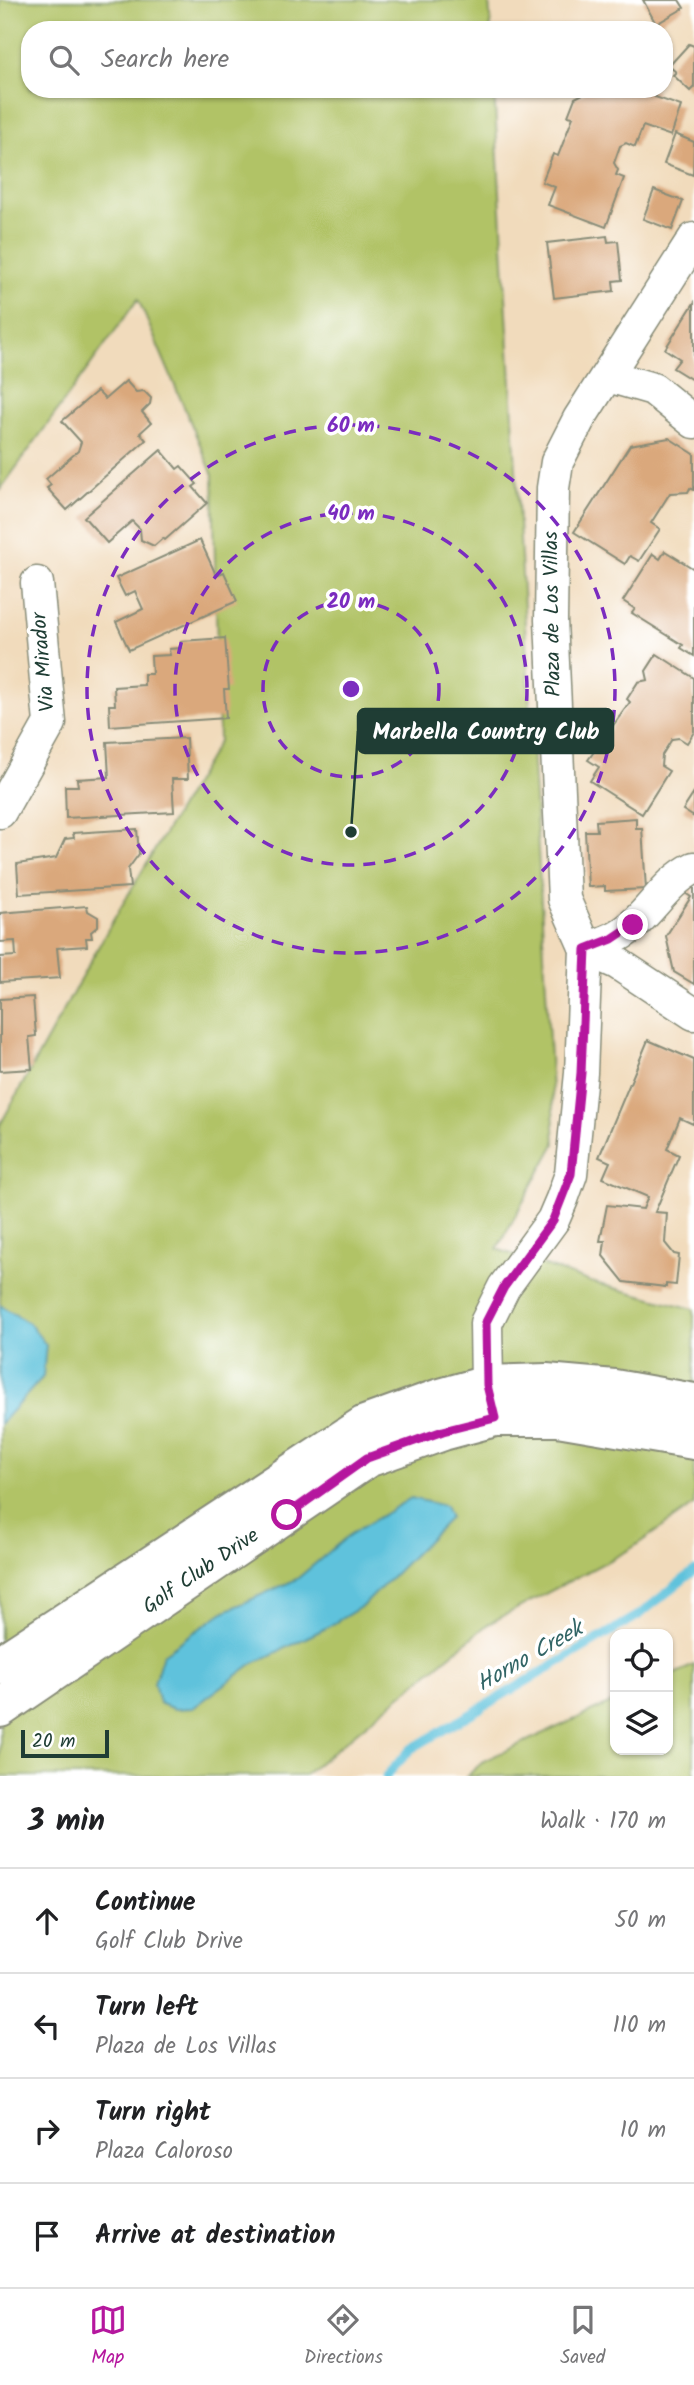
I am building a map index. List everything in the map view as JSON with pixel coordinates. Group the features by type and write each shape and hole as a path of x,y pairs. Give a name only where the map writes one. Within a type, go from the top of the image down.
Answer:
{"street":[{"name":"Plaza de Los Villas","path":"491,1401 485,1342 489,1316 504,1287 553,1220 571,1174 581,1073 586,949 564,899 551,620 550,514 557,462 565,443 694,239"},
{"path":"608,376 653,389 694,422"},
{"name":"Via Mirador","path":"0,812 50,723 37,583"},
{"path":"586,949 612,939 633,925 681,874 694,868"},
{"path":"586,949 617,963 694,1014"},
{"name":"Golf Club Drive","path":"0,1708 367,1458 443,1431 491,1401 546,1383 600,1388 694,1403"},
{"name":"Golf Club Drive","path":"0,1665 365,1425 437,1399 491,1401 558,1418 694,1440"}],"green space":[{"path":"0,0 489,0 490,21 21,21 21,98 495,98 555,1144 497,1249 591,1282 694,1309 694,1505 629,1550 488,1624 303,1776 0,1776 0,1125 111,924 219,741 213,475 138,299 0,490"},
{"path":"694,1665 694,1776 467,1776 485,1760 610,1703 610,1755 673,1755 673,1675"}],"water":[{"path":"0,1305 30,1324 46,1345 43,1377 0,1424"},
{"path":"411,1498 445,1506 450,1518 364,1605 326,1628 252,1664 193,1708 174,1709 159,1703 154,1683 163,1654 223,1612 297,1579 349,1535"}],"building":[{"path":"643,0 679,0 684,8 661,21 654,21"},
{"path":"689,44 694,46 694,87 690,91 673,75 676,72 673,69 673,62"},
{"path":"575,98 658,98 681,106 671,136 643,126 635,147 626,143 620,146 614,163 618,170 616,175 624,178 606,227 548,205 555,187 542,182 553,154 558,156 573,117 568,116"},
{"path":"675,134 694,142 693,175 664,164"},
{"path":"654,190 683,201 672,230 643,219"},
{"path":"607,236 608,242 618,241 622,280 613,281 614,291 554,298 547,243"},
{"path":"694,303 694,381 673,368 680,359 665,349"},
{"path":"126,381 136,392 144,391 151,398 150,404 142,412 151,423 140,433 146,440 67,510 47,488 51,485 46,479 78,451 81,442 62,421 97,391 105,399"},
{"path":"669,438 694,454 694,490 690,488 688,492 670,493 651,523 660,529 639,561 630,556 625,564 574,532 630,445"},
{"path":"161,450 177,469 181,466 197,484 193,487 207,503 165,540 163,538 154,546 141,540 140,529 132,521 107,543 84,517"},
{"path":"200,540 216,575 224,572 237,601 129,650 116,622 143,609 135,591 125,596 116,578"},
{"path":"665,551 694,569 694,656 681,648 683,645 632,613 635,609 623,601 653,554 660,559"},
{"path":"225,638 229,689 224,689 226,718 110,726 109,705 115,705 114,687 144,685 144,674 152,674 151,656 170,655 169,649 181,648 181,641"},
{"path":"657,654 694,678 694,732 687,743 679,738 672,739 662,755 661,766 669,771 642,814 590,781 599,767 588,760 630,702 627,699 638,682 648,680 646,671"},
{"path":"186,738 188,779 172,779 174,812 66,818 65,786 78,786 77,779 109,777 107,742"},
{"path":"694,793 694,817 683,810"},
{"path":"636,818 636,828 642,828 646,889 605,891 605,886 588,887 585,831 597,831 596,821"},
{"path":"137,829 139,854 128,869 130,887 19,894 17,864 56,858 65,839 74,838 73,833"},
{"path":"694,879 694,984 674,972 666,936 691,897 685,893"},
{"path":"87,906 88,911 98,917 98,926 91,932 92,938 86,938 87,946 57,948 60,978 0,982 0,957 16,956 15,941 0,942 0,913"},
{"path":"33,997 36,1036 29,1037 32,1069 0,1071 0,999"},
{"path":"648,1040 694,1060 693,1124 680,1118 667,1149 679,1155 655,1212 667,1213 665,1243 674,1254 679,1255 676,1285 666,1284 666,1287 624,1282 603,1256 605,1241 600,1241 607,1205 643,1209 648,1197 603,1178 610,1162 599,1157"}],"waterway":[{"name":"Horno Creek","path":"386,1776 411,1749 639,1615 694,1571"}],"place":[{"name":"Marbella Country Club","path":"351,832"}],"route":[{"path":"287,1515 367,1458 443,1431 495,1418 487,1385 486,1322 504,1287 553,1220 571,1174 581,1073 586,949 612,939 633,925"}]}
